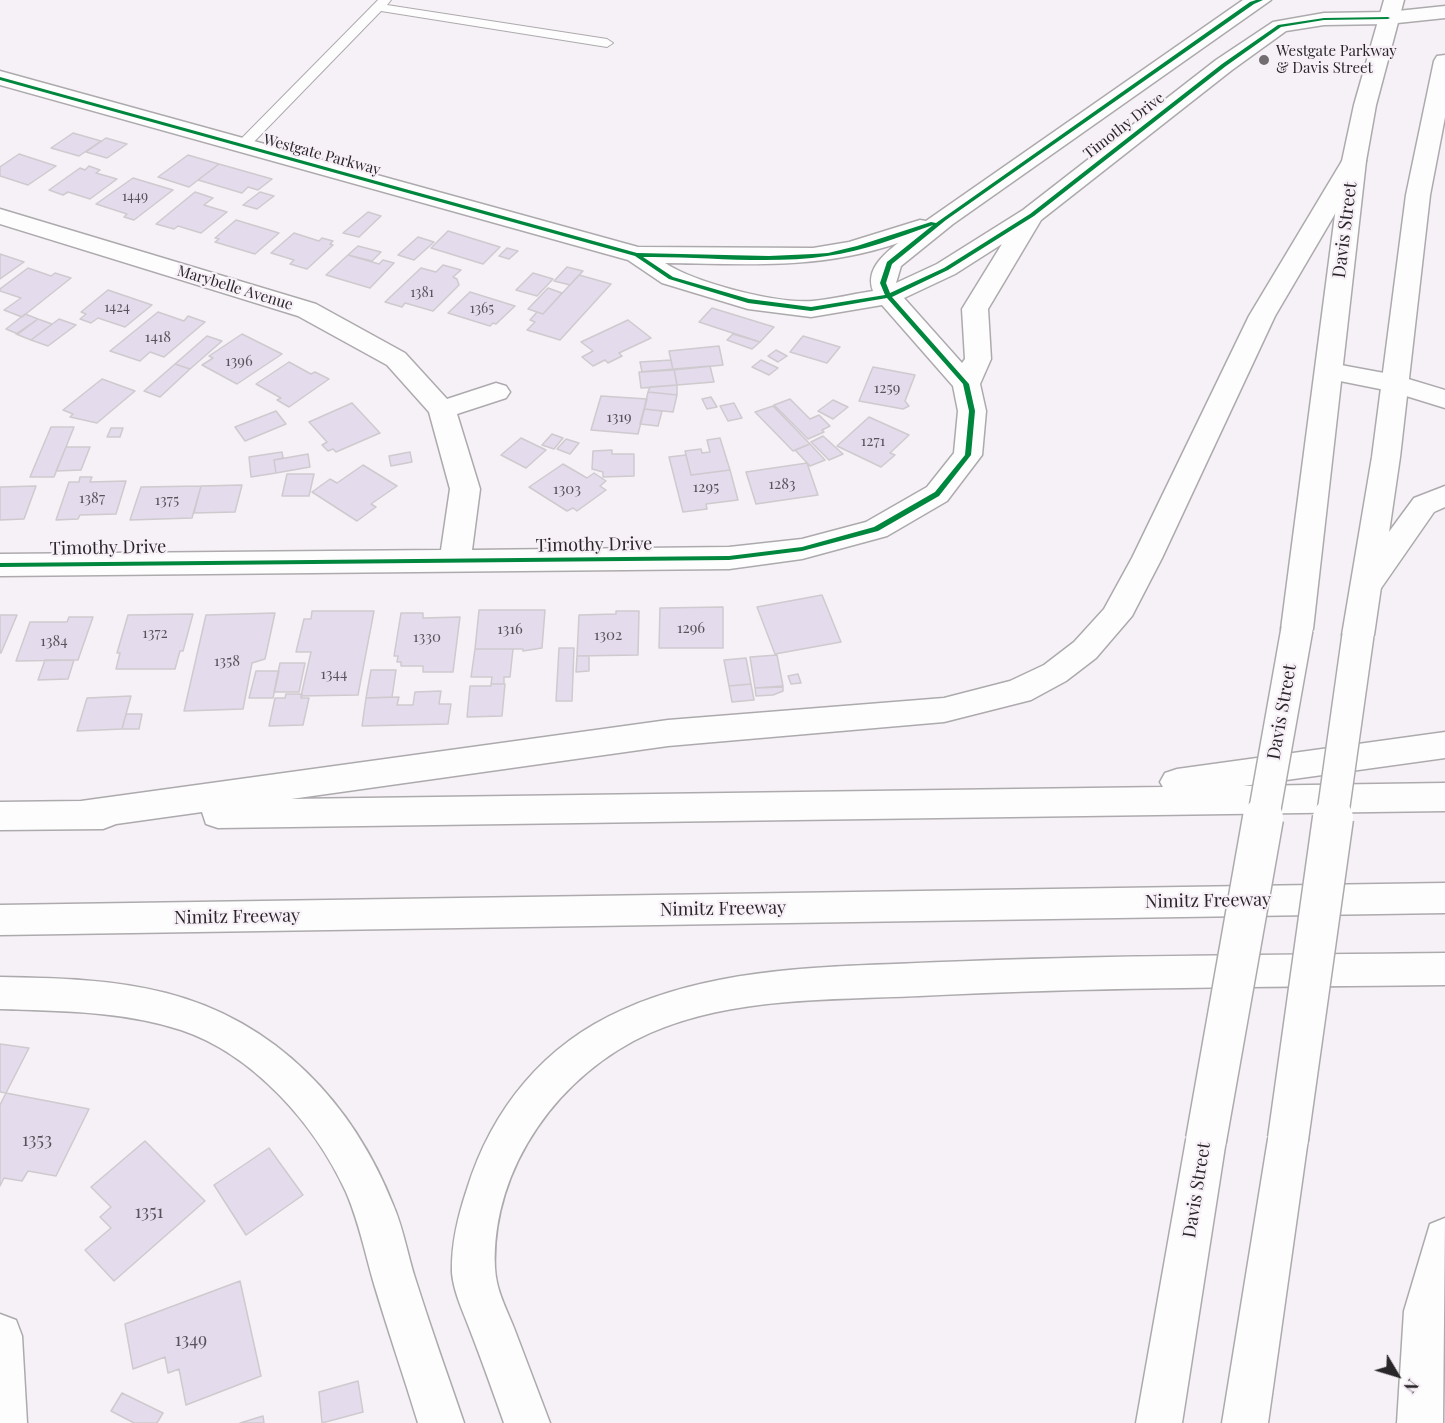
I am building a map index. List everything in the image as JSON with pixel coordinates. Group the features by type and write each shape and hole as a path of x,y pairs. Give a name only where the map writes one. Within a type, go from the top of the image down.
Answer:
{"main road":[{"name":"Timothy Drive","path":"1261,0 1252,3 944,219 889,263 883,283 888,297 946,268 1032,215 1224,65 1280,26 1391,9 1445,9"},
{"name":"Timothy Drive","path":"1420,0 1445,9"},
{"name":"Davis Street","path":"1159,1423 1206,1140 1297,629 1354,160 1391,9"},
{"path":"1245,1423 1288,1139 1395,382 1418,195 1445,61"},
{"name":"Westgate Parkway","path":"0,78 241,147 637,255 683,254 747,258 815,256 885,240 944,219"},
{"path":"82,815 668,733 944,710 1019,692 1055,674 1085,650 1116,616 1147,558 1262,315 1354,160"},
{"name":"Timothy Drive","path":"0,565 729,558 802,549 876,529 937,494 968,455 972,411 966,384 978,359 975,309 1032,215"},
{"name":"Marybelle Avenue","path":"0,216 307,310 396,359 442,410 465,489 455,561"},
{"name":"Westgate Parkway","path":"637,255 670,278 748,301 811,309 888,297"},
{"path":"888,297 966,384"},
{"path":"1330,371 1395,382 1445,399"},
{"path":"442,410 496,392"},
{"path":"1366,586 1424,505 1445,496"},
{"path":"1038,801 1445,745"},
{"path":"0,816 1445,797"},
{"name":"Nimitz Freeway","path":"0,920 1445,898"},
{"path":"527,1423 475,1283 476,1229 490,1171 518,1118 554,1075 593,1043 638,1020 688,1004 740,992 800,986 1023,974 1445,969"},
{"path":"0,993 87,997 139,1003 190,1017 228,1035 263,1059 296,1087 328,1123 353,1161 374,1207 441,1423"},
{"path":"1420,1423 1426,1311 1445,1238"},
{"path":"0,1336 4,1423"}],"lane":[{"path":"241,147 381,4 607,43"}],"building":[{"path":"73,133 101,141 79,156 51,148"},
{"path":"106,138 127,144 107,158 86,152"},
{"path":"19,154 56,166 28,185 0,176 0,167"},
{"path":"188,155 219,164 189,187 158,177"},
{"path":"219,164 272,179 258,190 248,187 242,193 198,180"},
{"path":"89,166 100,170 96,173 117,179 90,199 68,192 63,195 49,190 80,168 85,170"},
{"path":"133,178 173,190 134,220 124,217 127,214 96,204"},
{"path":"195,192 213,198 204,205 227,212 201,233 178,226 174,229 156,224"},
{"path":"260,192 274,196 257,209 243,205"},
{"path":"368,212 381,216 359,237 343,233"},
{"path":"236,220 279,233 255,254 215,242 219,239 215,238"},
{"path":"448,231 500,247 483,264 431,248"},
{"path":"294,233 319,241 322,238 333,241 330,244 333,245 307,269 290,264 294,260 271,253"},
{"path":"418,237 434,242 414,260 398,255"},
{"path":"358,246 381,252 372,261 348,255"},
{"path":"507,248 518,251 509,259 499,256"},
{"path":"0,254 24,262 0,279"},
{"path":"348,255 379,264 383,260 394,263 370,288 326,275"},
{"path":"443,265 461,270 453,277 457,279 459,285 433,311 405,303 402,307 385,302 421,268 436,272"},
{"path":"567,267 583,271 570,285 554,281"},
{"path":"28,268 51,276 55,273 71,278 22,317 4,310 21,298 0,291 0,289"},
{"path":"533,273 553,279 537,296 516,290"},
{"path":"579,275 611,284 560,340 527,330 535,322 530,320 537,312 543,314"},
{"path":"548,288 562,293 543,314 528,309"},
{"path":"108,290 152,305 125,327 98,318 91,323 80,319 86,314 81,312"},
{"path":"470,292 515,306 496,324 493,323 490,326 448,313"},
{"path":"712,308 774,327 760,342 699,322"},
{"path":"158,312 184,321 188,316 205,322 164,357 150,352 140,361 110,351"},
{"path":"25,314 38,319 18,334 6,329"},
{"path":"38,319 52,324 31,340 16,334"},
{"path":"59,319 76,325 48,346 31,340"},
{"path":"628,320 651,338 619,353 622,356 608,363 605,360 593,366 582,357 593,351 581,342"},
{"path":"242,334 282,354 237,384 202,365 213,358 209,356"},
{"path":"733,334 760,342 752,349 727,340"},
{"path":"207,336 222,341 190,369 175,364"},
{"path":"803,336 840,347 827,363 790,352"},
{"path":"719,346 723,365 673,370 669,351"},
{"path":"776,350 787,356 778,362 768,356"},
{"path":"671,360 673,370 642,372 640,362"},
{"path":"761,360 778,368 769,375 752,367"},
{"path":"289,362 311,374 315,372 329,379 289,407 277,400 281,398 256,384"},
{"path":"175,364 190,369 160,397 144,391"},
{"path":"710,366 714,382 677,385 674,369"},
{"path":"873,367 915,375 905,401 909,406 903,409 859,401"},
{"path":"674,369 677,385 641,388 639,372"},
{"path":"102,379 135,391 97,423 70,417 73,414 63,410"},
{"path":"677,385 677,395 648,392 650,387"},
{"path":"648,392 677,395 673,412 644,409"},
{"path":"601,396 647,399 638,434 591,430"},
{"path":"711,397 717,407 707,409 702,399"},
{"path":"790,399 810,419 819,415 830,426 822,430 824,432 808,439 774,405"},
{"path":"833,400 848,407 833,419 818,411"},
{"path":"352,403 380,433 336,452 333,449 328,451 322,445 327,442 309,422"},
{"path":"734,403 742,418 728,421 720,406"},
{"path":"773,406 810,444 793,451 755,412"},
{"path":"644,409 662,411 658,426 640,424"},
{"path":"276,411 286,424 245,441 235,427"},
{"path":"869,417 909,435 890,453 895,455 881,467 837,446"},
{"path":"51,427 74,427 54,477 30,477"},
{"path":"111,428 123,428 120,437 107,437"},
{"path":"552,434 563,438 554,449 542,445"},
{"path":"823,436 843,454 829,460 811,442"},
{"path":"521,438 546,450 526,468 501,455"},
{"path":"720,438 730,470 691,475 685,451 701,449 702,453 710,452 707,440"},
{"path":"566,439 579,443 570,454 557,449"},
{"path":"810,444 825,460 810,466 795,450"},
{"path":"66,447 90,447 81,470 56,471"},
{"path":"612,450 612,454 634,454 634,476 603,477 603,472 592,469 593,451"},
{"path":"282,452 283,458 274,460 276,473 251,477 249,457"},
{"path":"410,452 412,462 391,466 389,456"},
{"path":"308,454 310,467 276,473 274,460"},
{"path":"686,455 691,475 730,470 738,500 706,504 707,509 683,512 669,457"},
{"path":"807,463 818,495 756,504 746,472"},
{"path":"563,464 587,478 594,473 606,481 600,486 606,490 577,511 573,508 567,511 529,487"},
{"path":"363,465 397,486 371,504 376,507 357,521 312,492 330,479 337,483"},
{"path":"287,474 314,474 309,496 282,496"},
{"path":"80,477 92,477 90,482 126,481 116,514 80,515 78,519 56,520 69,482 79,482"},
{"path":"242,485 235,512 194,513 201,486"},
{"path":"36,486 24,519 0,520 0,487"},
{"path":"201,486 192,518 130,520 141,487"},
{"path":"822,595 841,642 775,654 757,607"},
{"path":"723,607 723,648 659,648 660,608"},
{"path":"479,610 545,610 542,648 523,651 523,649 475,649"},
{"path":"312,611 374,611 358,695 301,696 311,652 296,652 304,619 311,619"},
{"path":"616,611 639,611 638,655 577,656 579,615 616,614"},
{"path":"275,613 265,659 252,663 243,709 184,711 206,615"},
{"path":"401,613 423,613 423,618 460,617 453,672 423,672 423,666 401,666 401,662 397,662 398,656 394,656"},
{"path":"193,614 183,651 180,651 175,669 116,669 120,653 117,653 128,615"},
{"path":"0,615 17,615 1,653 0,653"},
{"path":"69,617 93,617 78,660 16,661 30,622 67,622"},
{"path":"559,648 574,648 572,701 556,701"},
{"path":"475,649 513,649 510,677 504,677 504,684 491,684 492,677 471,677"},
{"path":"777,655 783,686 755,688 750,657"},
{"path":"577,656 589,656 589,671 576,672"},
{"path":"746,658 751,684 729,686 724,660"},
{"path":"45,660 74,660 68,679 38,680"},
{"path":"280,663 305,663 299,692 274,692"},
{"path":"371,670 396,670 392,697 366,698"},
{"path":"256,671 279,671 273,698 249,698"},
{"path":"798,674 801,683 791,684 788,676"},
{"path":"491,684 505,684 502,716 467,717 470,686 491,686"},
{"path":"751,684 754,700 732,702 729,686"},
{"path":"783,687 783,691 773,695 756,696 755,688"},
{"path":"441,691 439,704 451,704 448,724 362,726 366,698 399,697 397,705 413,705 415,692"},
{"path":"286,694 302,694 301,698 309,698 303,725 269,726 275,698 285,698"},
{"path":"131,696 122,729 77,731 87,698"},
{"path":"126,714 142,714 139,729 122,729"},
{"path":"0,1044 29,1048 6,1093 0,1092"},
{"path":"6,1093 89,1109 56,1176 28,1171 22,1181 4,1178 0,1186 0,1105"},
{"path":"145,1141 205,1201 114,1281 85,1250 111,1228 100,1217 111,1207 91,1187"},
{"path":"269,1148 303,1195 246,1235 214,1185"},
{"path":"240,1281 261,1376 186,1405 179,1369 168,1373 165,1357 133,1369 125,1324"},
{"path":"358,1381 363,1412 322,1423 319,1392"},
{"path":"122,1393 163,1413 157,1423 134,1423 111,1411"},
{"path":"263,1416 264,1423 240,1423"}],"cycle path":[{"path":"0,565 729,558 802,549 876,529 937,494 968,455 972,411 966,384 888,296 883,283 889,263 944,219 1252,3 1261,0"},
{"path":"637,255 671,278 748,301 811,309 888,296 946,269 1032,215 1224,65 1280,26 1324,19 1388,18"},
{"path":"0,78 637,255 813,256 859,248 933,223"}],"place":[{"name":"Westgate Parkway & Davis Street","path":"1264,60"}]}
